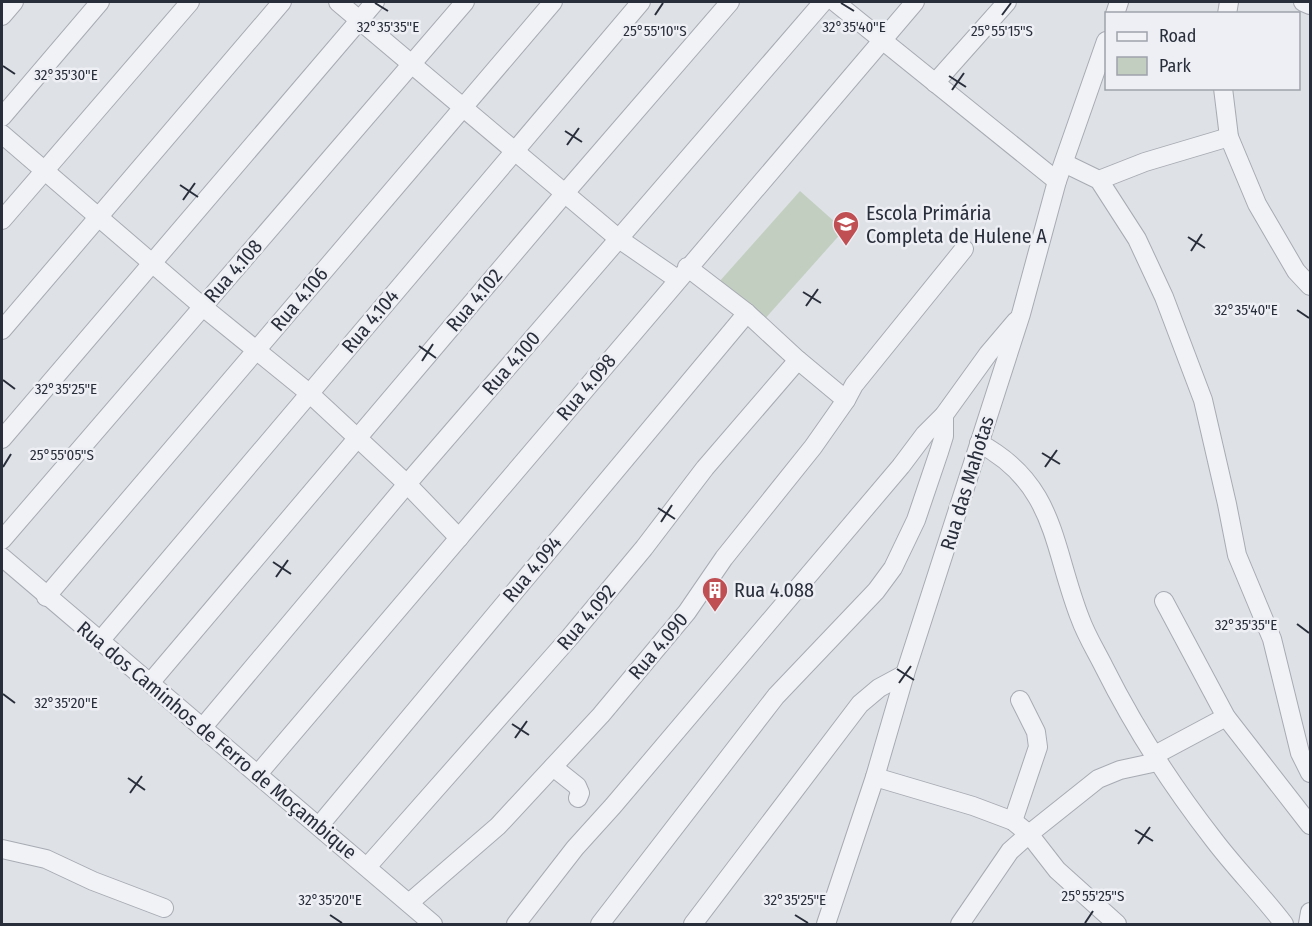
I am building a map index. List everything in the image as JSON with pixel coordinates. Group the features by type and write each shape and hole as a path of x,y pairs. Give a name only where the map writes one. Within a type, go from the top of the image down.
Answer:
{"street":[{"path":"2,16 14,2"},
{"path":"2,117 100,2"},
{"path":"2,220 190,2"},
{"path":"2,330 282,2"},
{"path":"338,2 619,239 682,273 747,314 846,400"},
{"path":"2,439 375,2"},
{"name":"Rua 4.108","path":"2,540 465,2"},
{"name":"Rua 4.106","path":"46,597 553,2"},
{"name":"Rua 4.104","path":"100,641 641,2"},
{"name":"Rua 4.102","path":"150,683 730,2"},
{"name":"Rua 4.100","path":"203,727 407,484 823,2"},
{"path":"835,2 1057,181"},
{"name":"Rua 4.098","path":"258,774 682,273 915,2"},
{"path":"935,83 1007,2"},
{"path":"1303,2 1311,5"},
{"name":"Rua das Mahotas","path":"826,924 875,777 1021,314 1057,181 1105,47"},
{"path":"1222,90 1229,137 1257,204 1296,271 1311,286"},
{"path":"2,134 255,350 309,393 407,484 459,538"},
{"path":"1099,180 1145,162 1229,137"},
{"path":"1064,163 1099,180 1137,239 1164,297 1203,400 1237,555 1272,639 1298,744 1311,773"},
{"name":"Rua 4.090","path":"409,903 498,826 601,715 687,612 724,558 813,447 859,378 964,249"},
{"name":"Rua 4.094","path":"318,825 747,314"},
{"path":"516,924 575,848 613,806 925,434 944,415 988,354 1021,314"},
{"name":"Rua 4.092","path":"367,867 570,637 644,548 705,468 798,360"},
{"path":"600,924 776,696 876,591 894,568 916,520 939,452 944,436 944,415"},
{"path":"979,443 1000,454 1014,466 1038,495 1050,520 1070,593 1081,622 1115,690 1155,759 1215,841 1284,924"},
{"name":"Rua dos Caminhos de Ferro de Moçambique","path":"2,557 46,597 203,727 433,924"},
{"path":"1164,601 1226,717 1311,825"},
{"path":"693,924 860,704 879,688 906,674"},
{"path":"1013,820 1038,747 1036,732 1020,700"},
{"path":"960,924 1010,851 1098,779 1155,759 1226,717"},
{"path":"553,767 580,789 578,798"},
{"path":"875,777 1013,820 1029,834 1057,870 1117,924"},
{"path":"2,849 46,859 93,881 164,908"},
{"path":"1308,924 1311,912"}],"green space":[{"path":"800,191 844,230 763,321 719,282"}],"place":[{"name":"Escola Primária Completa de Hulene A","path":"846,247"},
{"name":"Rua 4.088","path":"715,613"}]}
